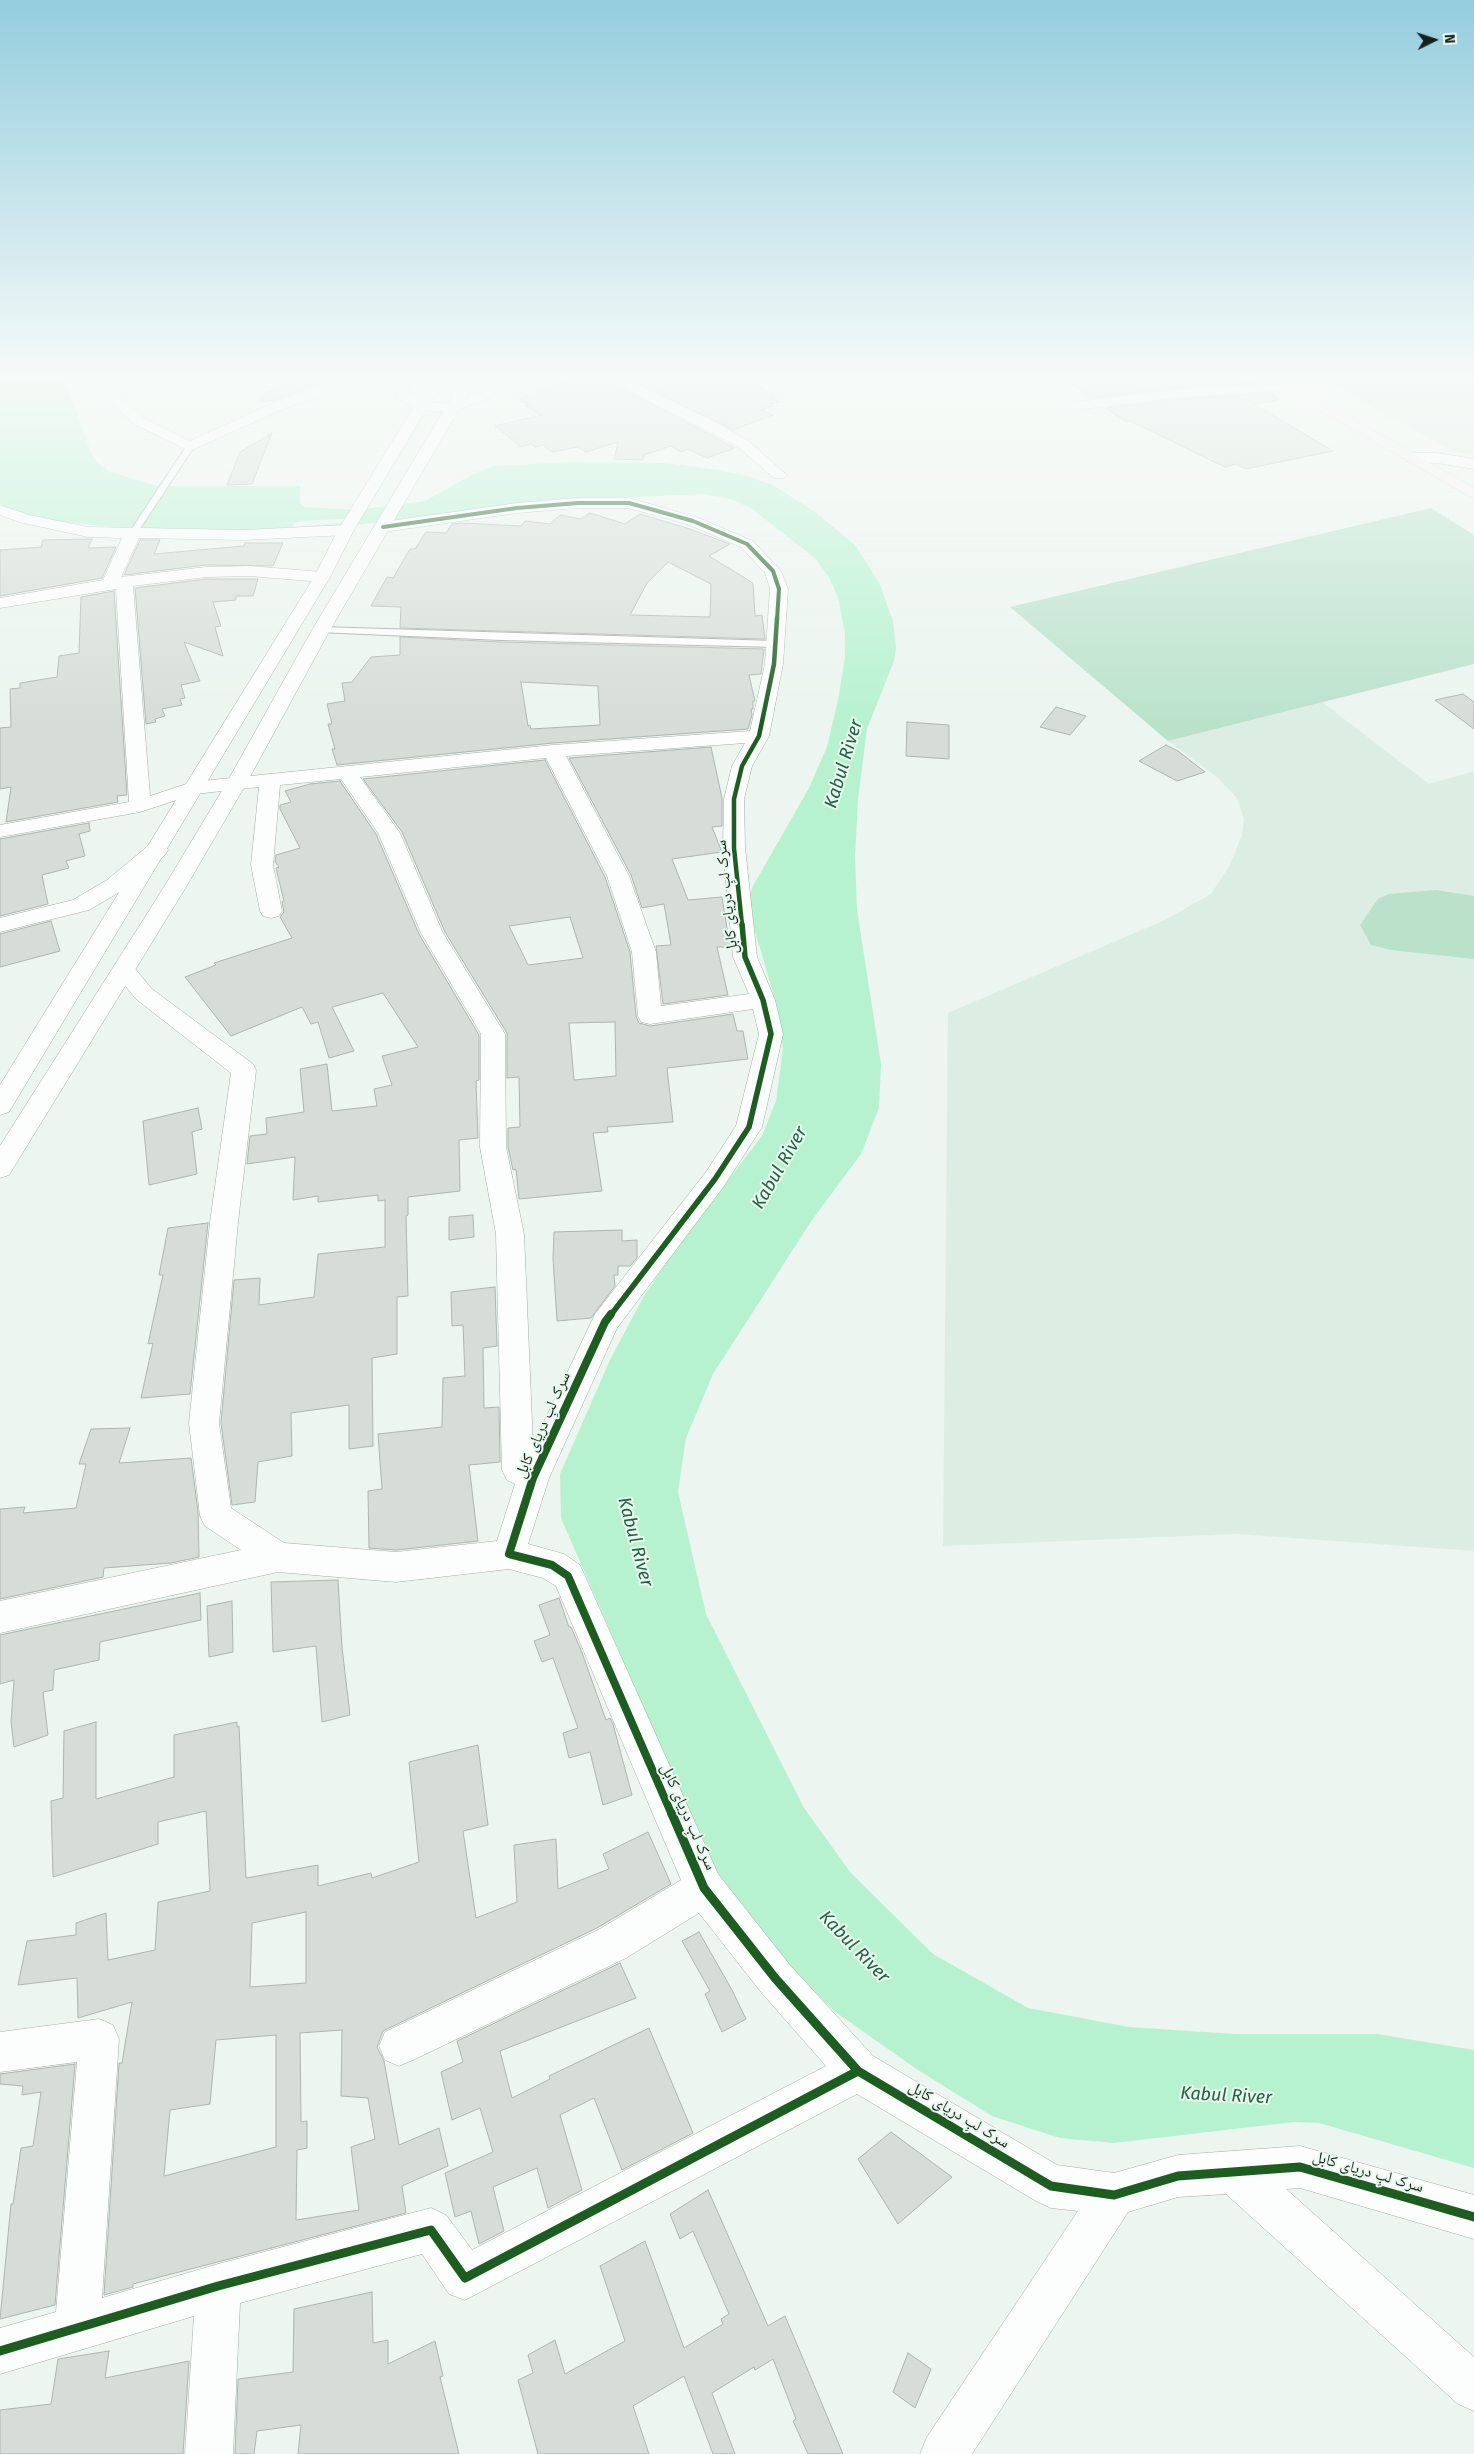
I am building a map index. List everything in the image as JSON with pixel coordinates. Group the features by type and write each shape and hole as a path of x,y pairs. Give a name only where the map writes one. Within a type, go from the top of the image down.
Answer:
{"street":[{"path":"0,1106 322,577 347,529 369,495"},
{"path":"0,1168 124,970 236,784 320,630 401,495"},
{"name":"سرک لبِ دریای کابل","path":"384,526 517,508 578,502 628,503 693,521 747,544 773,571 780,589 774,664 759,736 742,766 734,799 734,848 745,957 763,1000 771,1034 749,1127 715,1179 605,1322 533,1478 509,1554 552,1565 568,1576 704,1888 775,1978 858,2071 1051,2186 1114,2195 1178,2176 1233,2170 1300,2167 1474,2217"},
{"path":"0,510 25,519 88,532 135,531 244,535 347,529"},
{"path":"0,527 25,519"},
{"path":"135,531 122,553 117,583 140,806"},
{"path":"0,603 117,583 206,572 250,571 322,577"},
{"path":"0,831 140,806 192,788 553,751 759,736"},
{"path":"553,751 618,876 644,952 650,1016 763,1000"},
{"path":"347,773 389,833 432,933 493,1034 493,1147 510,1234 518,1470 533,1478"},
{"path":"270,781 262,865 271,911"},
{"path":"0,925 81,905 115,885 157,850"},
{"path":"124,970 144,994 244,1070 224,1222 204,1423 216,1516 278,1557"},
{"path":"0,1618 278,1557 396,1567 509,1554"},
{"path":"399,2046 612,1944 704,1888"},
{"path":"0,2052 99,2039 77,2327"},
{"path":"0,2351 218,2286 431,2230 465,2278 858,2071"},
{"path":"1233,2170 1474,2388"},
{"path":"944,2454 1114,2195"},
{"path":"209,2454 218,2286"}],"lane":[{"path":"135,531 159,495"},
{"path":"320,630 776,644"}],"shaded area":[{"path":"1431,508 1474,535 1474,664 1168,741 1010,607"},
{"path":"1322,702 1429,784 1474,771 1474,1551 1236,1534 943,1546 948,1013 1165,920 1211,894 1230,865 1242,835 1244,819 1237,798 1217,777 1168,741"},
{"path":"1436,890 1474,896 1474,959 1391,950 1371,945 1360,925 1378,899 1389,894"}],"water":[{"path":"0,495 300,495 300,503 305,507 356,510 425,501 437,495 692,495 564,500 343,527 255,532 116,527 50,521 10,511 0,503","holes":["359,518 361,520 294,527 292,525 300,521"]},
{"name":"Kabul River","path":"707,495 788,495 815,512 855,545 879,582 893,621 896,648 894,661 867,729 858,799 855,856 857,910 881,1064 879,1108 861,1154 812,1220 713,1374 686,1438 678,1492 706,1614 804,1808 851,1873 933,1954 1028,2008 1129,2027 1235,2034 1377,2034 1474,2050 1474,2168 1319,2123 1294,2122 1114,2143 1060,2138 992,2116 918,2070 834,2011 749,1927 722,1888 561,1518 560,1474 610,1360 645,1294 686,1234 762,1136 776,1101 783,1049 777,1006 747,904 753,886 809,788 827,747 838,700 845,657 845,633 838,598 830,579 816,559 752,509 731,499"}],"building":[{"path":"590,513 625,524 640,514 690,529 730,544 709,556 753,583 755,616 762,615 765,639 400,628 401,607 371,606 387,577 393,578 410,549 415,549 426,532 446,533 452,524 462,523 521,526 525,521 550,524 560,515 581,519","holes":["668,562 711,584 710,617 630,615 647,583"]},
{"path":"92,539 88,548 116,547 102,578 0,596 0,550 41,547 43,540"},
{"path":"140,540 160,540 154,554 244,546 245,543 283,543 273,566 206,565 124,575"},
{"path":"206,579 258,579 253,596 236,596 236,600 213,602 221,626 215,627 223,656 184,642 200,681 181,685 185,698 180,699 182,705 162,709 165,716 155,719 156,722 146,724 135,588"},
{"path":"114,591 127,795 117,796 118,802 6,822 11,787 0,789 0,728 11,727 10,689 20,688 20,683 57,677 59,656 79,653 81,597"},
{"path":"400,637 501,642 764,649 761,674 749,675 755,701 753,701 753,709 751,709 752,715 748,729 553,743 337,765 332,749 335,749 328,724 332,724 327,704 345,701 342,683 352,682 371,657 400,655","holes":["521,682 598,686 600,725 531,729 530,725 528,726"]},
{"path":"1463,694 1474,702 1474,729 1435,700"},
{"path":"1056,707 1086,716 1070,735 1040,727"},
{"path":"907,722 949,725 949,759 906,756"},
{"path":"1166,745 1178,751 1205,772 1177,781 1139,761"},
{"path":"711,747 722,798 722,826 712,827 722,852 672,859 688,900 722,897 730,947 717,947 728,995 663,1004 656,946 671,945 664,904 642,908 631,875 569,758"},
{"path":"545,760 605,877 630,952 636,1016 639,1023 650,1026 733,1014 737,1031 743,1031 748,1059 667,1068 673,1122 607,1127 608,1132 593,1133 602,1191 519,1199 516,1169 513,1170 508,1147 508,1128 520,1127 519,1077 507,1078 507,1033 445,932 402,832 363,779","holes":["570,917 583,958 528,965 509,926","615,1022 616,1076 574,1080 569,1023"]},
{"path":"340,781 376,834 419,934 479,1035 479,1080 476,1081 478,1138 459,1140 460,1191 408,1197 408,1215 406,1216 408,1296 397,1297 397,1354 372,1358 373,1446 349,1449 349,1405 291,1413 292,1456 258,1462 255,1502 232,1505 221,1423 234,1280 260,1278 259,1305 314,1297 318,1254 385,1247 385,1200 378,1201 378,1195 318,1202 318,1196 293,1200 295,1157 247,1164 250,1136 267,1134 266,1118 304,1112 300,1069 327,1064 332,1111 377,1106 374,1089 392,1085 382,1056 418,1047 383,993 332,1007 354,1051 329,1058 318,1022 311,1024 302,1007 231,1036 185,977 216,965 214,963 292,938 280,917 284,912 282,902 284,901 276,868 279,867 275,862 276,855 300,848 280,809 280,805 291,802 285,791 310,784"},
{"path":"89,823 90,831 79,834 85,856 66,861 69,868 42,875 48,904 0,916 0,839"},
{"path":"51,921 60,951 0,967 0,934"},
{"path":"198,1108 202,1129 192,1132 197,1174 149,1185 143,1121"},
{"path":"473,1215 474,1237 449,1240 449,1217"},
{"path":"208,1223 190,1394 141,1398 153,1343 148,1344 163,1275 159,1275 168,1228"},
{"path":"622,1230 622,1241 637,1240 637,1258 630,1266 618,1266 618,1275 614,1275 615,1286 591,1318 557,1321 553,1259 554,1232"},
{"path":"495,1287 497,1346 483,1348 484,1408 499,1407 500,1462 469,1465 478,1541 396,1550 369,1548 368,1491 382,1489 378,1434 442,1427 443,1378 465,1376 463,1325 452,1326 451,1292"},
{"path":"130,1428 119,1463 191,1458 198,1512 199,1557 171,1563 104,1568 103,1577 0,1599 0,1509 25,1507 23,1513 76,1508 86,1464 79,1464 91,1429"},
{"path":"338,1580 342,1647 350,1715 322,1722 316,1646 273,1652 271,1582"},
{"path":"200,1593 201,1620 100,1642 99,1660 54,1670 53,1690 43,1692 48,1735 14,1747 11,1722 14,1680 0,1684 0,1635"},
{"path":"559,1598 569,1627 571,1627 581,1650 606,1720 610,1718 613,1724 632,1795 603,1805 590,1752 569,1758 563,1733 578,1728 553,1658 542,1662 534,1641 550,1635 539,1605"},
{"path":"232,1601 233,1652 209,1657 207,1606"},
{"path":"96,1722 96,1799 174,1777 174,1735 237,1722 237,1727 239,1726 246,1878 318,1865 318,1886 371,1873 372,1878 419,1862 409,1762 478,1745 488,1825 463,1831 476,1918 517,1902 514,1845 556,1839 558,1889 609,1869 603,1854 648,1832 671,1884 597,1928 383,2031 377,2047 384,2061 399,2145 439,2128 448,2166 402,2186 406,2213 133,2284 133,2287 104,2295 119,2063 122,2063 132,2002 78,2018 77,1978 18,1985 27,1941 76,1935 76,1923 106,1913 108,1960 155,1950 158,1902 210,1891 206,1811 158,1822 158,1844 53,1877 51,1801 63,1798 64,1731","holes":["306,1912 306,1983 250,1987 252,1923","342,2030 341,2096 368,2098 375,2139 351,2147 359,2210 296,2220 297,2150 307,2148 307,2121 301,2122 300,2033","276,2035 276,2147 164,2176 170,2110 210,2104 216,2040"]},
{"path":"699,1932 746,2019 722,2032 705,1994 710,1991 682,1941"},
{"path":"620,1963 636,1998 500,2051 512,2098 550,2079 549,2076 649,2028 693,2133 622,2170 594,2098 560,2115 582,2190 548,2208 537,2168 493,2187 504,2231 479,2244 471,2211 455,2217 445,2173 493,2152 480,2108 452,2120 441,2072 463,2062 457,2041"},
{"path":"75,2064 55,2305 0,2319 11,2204 13,2204 21,2148 33,2146 41,2092 22,2095 23,2086 0,2084 0,2074"},
{"path":"891,2132 952,2177 898,2224 858,2159"},
{"path":"708,2190 768,2326 785,2316 843,2454 808,2454 793,2421 796,2419 773,2359 755,2370 754,2367 712,2393 735,2454 713,2454 684,2376 633,2406 649,2454 538,2454 518,2380 533,2373 528,2355 555,2340 565,2374 625,2341 600,2266 645,2241 684,2348 723,2324 721,2319 729,2314 693,2231 680,2239 670,2214"},
{"path":"372,2292 373,2343 388,2340 388,2364 435,2341 443,2376 440,2377 459,2454 298,2454 301,2425 257,2431 254,2454 235,2454 238,2379 293,2372 294,2309"},
{"path":"109,2351 105,2378 189,2361 183,2454 0,2454 0,2410 51,2404 58,2359"},
{"path":"908,2353 931,2369 915,2408 893,2392"}],"cycle path":[{"path":"383,527 517,508 578,503 629,503 693,521 747,544 773,571 779,589 774,664 759,736 742,766 734,799 734,848 745,957 763,1000 771,1034 749,1127 715,1179 605,1322 533,1478 509,1554 552,1565 568,1576 704,1888 775,1978 858,2071 1051,2186 1114,2195 1178,2176 1300,2167 1474,2217"},
{"path":"0,2351 218,2286 431,2230 465,2278 858,2071"}]}
